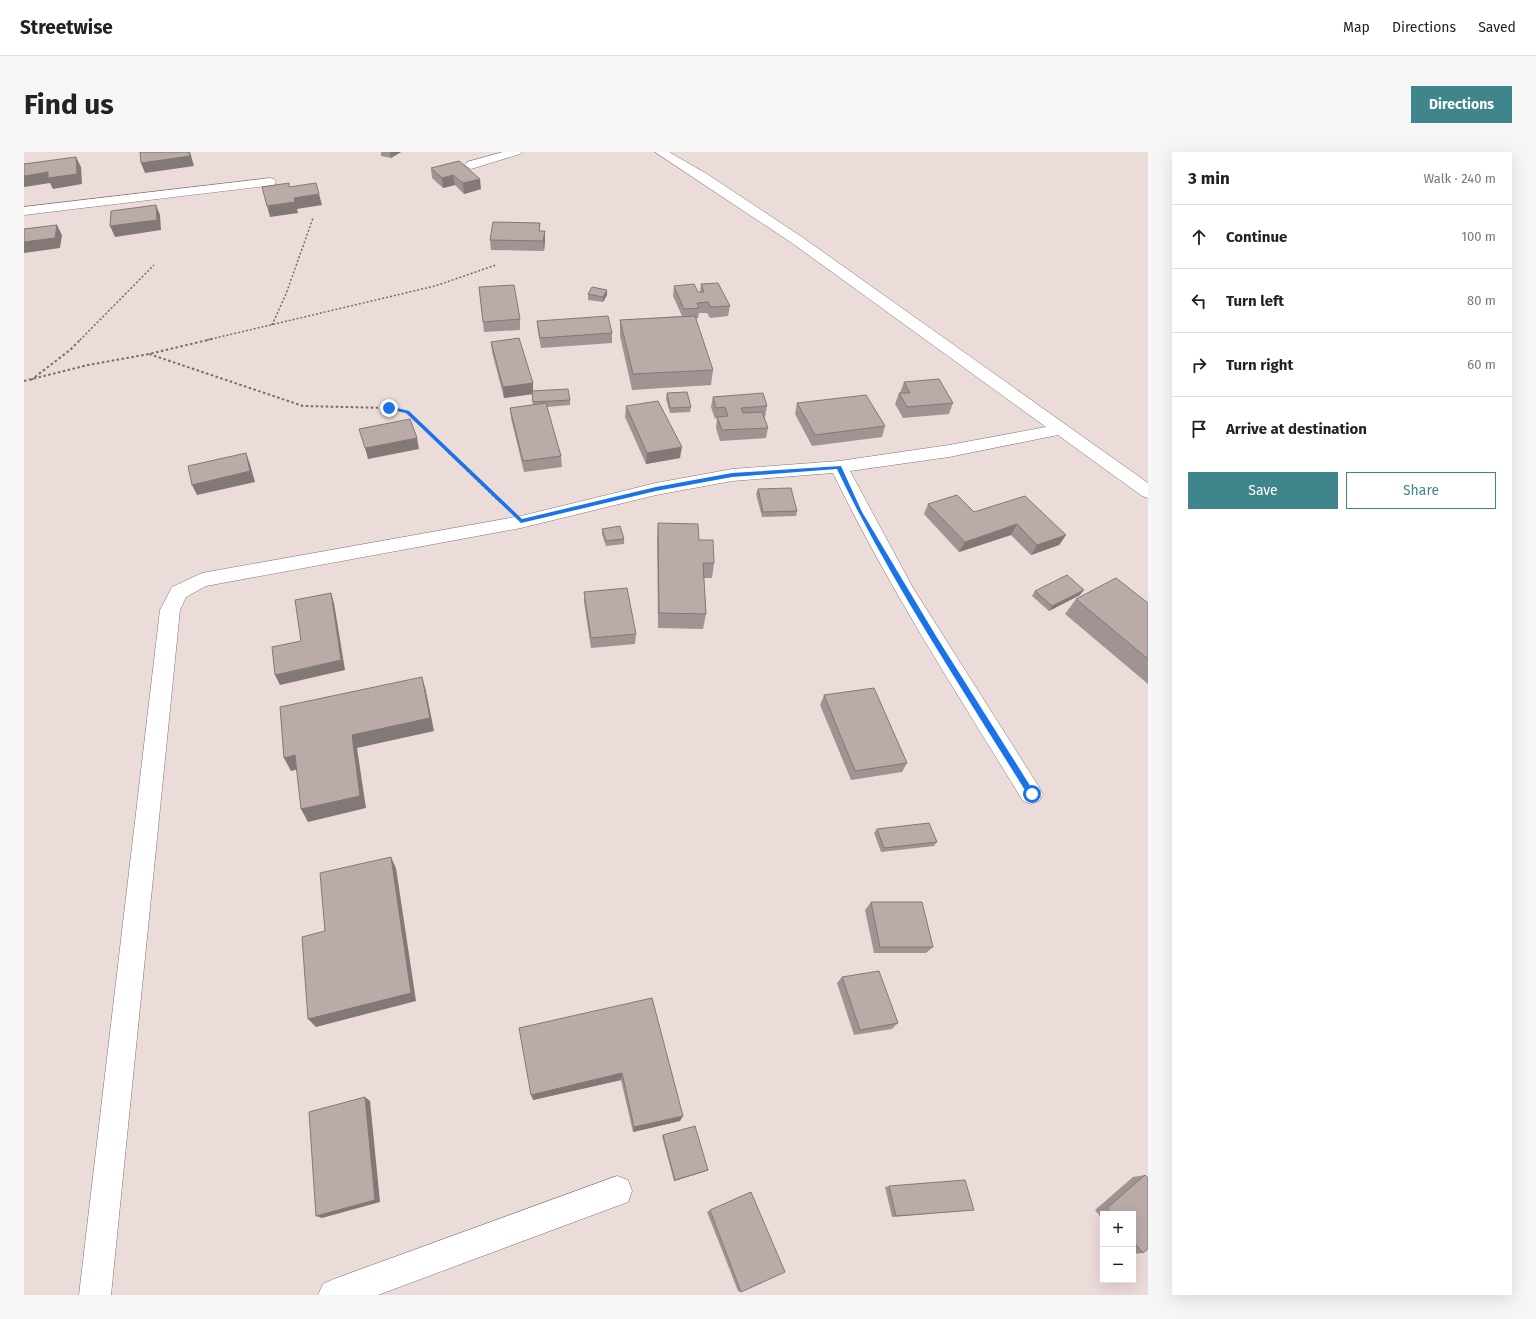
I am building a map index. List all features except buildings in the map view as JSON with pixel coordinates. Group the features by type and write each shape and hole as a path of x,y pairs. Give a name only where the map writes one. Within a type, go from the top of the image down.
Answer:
{"street":[{"path":"470,165 516,152"},
{"path":"661,152 703,177 797,240 1059,430 1148,492"},
{"path":"24,212 270,182"},
{"path":"95,1295 170,610 179,592 202,580 521,522 656,489 732,475 839,467 949,450 1059,430"},
{"path":"839,467 860,512 934,638 1032,794"},
{"path":"334,1295 617,1191"}],"path":[{"path":"272,325 286,294 313,218"},
{"path":"31,380 70,350 154,265"},
{"path":"24,381 88,365 149,354 435,286 496,265"},
{"path":"149,354 303,406 389,408 408,412 521,522"}],"route":[{"path":"389,408 408,412 521,522 656,489 732,475 839,467 860,512 934,638 1032,794"}]}
